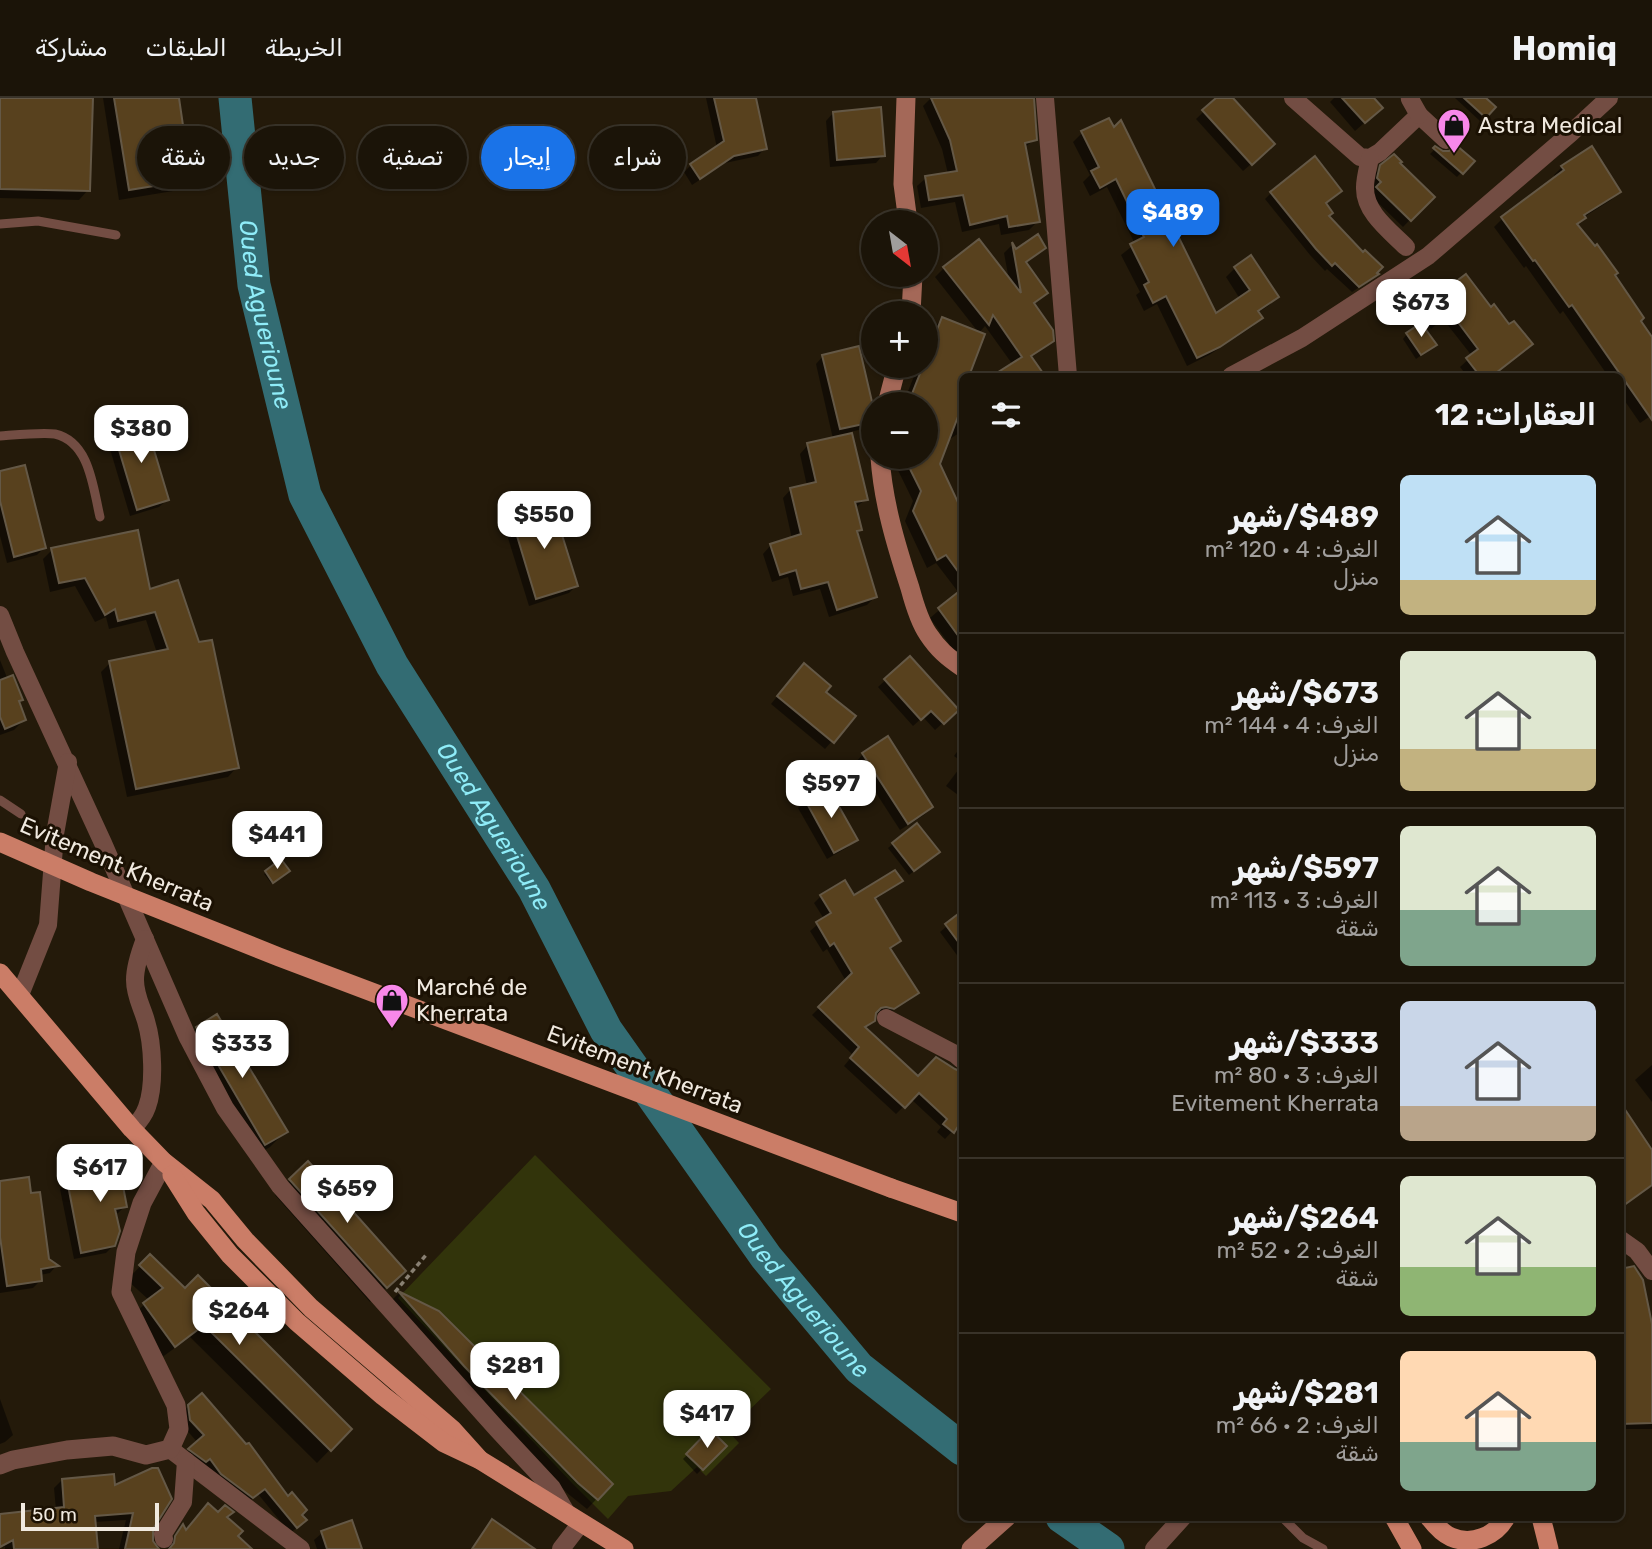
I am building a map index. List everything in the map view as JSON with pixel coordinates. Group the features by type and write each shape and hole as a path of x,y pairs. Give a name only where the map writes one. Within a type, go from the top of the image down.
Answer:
{"main road":[{"path":"906,98 902,184 906,210"},
{"path":"881,469 894,540 918,613 926,631 945,655 959,665"},
{"name":"Evitement Kherrata","path":"0,842 91,882 279,957 959,1212"},
{"path":"0,973 132,1129 164,1162 212,1200 244,1240 311,1308 453,1430 480,1460 624,1549"},
{"path":"971,1549 1002,1521"},
{"path":"1396,1521 1412,1549"},
{"path":"1433,1521 1454,1538 1471,1539 1488,1536 1504,1521"},
{"path":"1542,1521 1549,1549"}],"street":[{"path":"1045,98 1068,373"},
{"path":"1293,98 1360,158 1370,158 1380,152 1419,116"},
{"path":"1411,98 1419,116 1446,140"},
{"path":"1237,373 1302,338 1428,256 1609,98"},
{"path":"1370,158 1364,188 1368,206 1406,247"},
{"path":"0,615 68,762 187,1036 225,1108 280,1186 552,1488 574,1519 561,1549"},
{"path":"20,995 48,925 55,834 68,762"},
{"path":"132,1129 142,1119 151,1087 152,1054 147,1023 136,997 135,980 138,958 145,939"},
{"path":"886,1018 959,1058"},
{"path":"164,1162 142,1203 126,1252 121,1292 176,1405 179,1429 170,1449"},
{"path":"1624,1242 1637,1251 1652,1271"},
{"path":"0,1465 67,1450 113,1447 146,1455 170,1449"},
{"path":"170,1449 302,1549"},
{"path":"164,1539 163,1534 183,1502 186,1461"},
{"path":"1154,1549 1179,1521"}],"lane":[{"path":"0,224 38,221 116,235"},
{"path":"0,436 54,434 74,442 87,465 100,517"},
{"path":"0,800 20,814"},
{"path":"1286,1521 1303,1538 1323,1549"}],"path":[{"path":"385,1304 426,1255"}],"shaded area":[{"path":"535,1155 771,1389 728,1431 739,1443 706,1476 697,1467 671,1491 628,1496 608,1519 398,1298"}],"building":[{"path":"0,98 93,98 90,191 0,189"},
{"path":"114,98 179,98 183,126 137,126 137,189 129,190"},
{"path":"714,98 756,98 767,149 734,156 700,179 690,164 724,141"},
{"path":"931,98 1034,98 1037,140 1025,143 1040,222 1009,227 1007,216 970,225 963,195 929,200 925,176 957,171 950,140"},
{"path":"1216,98 1233,98 1275,144 1252,165 1202,110"},
{"path":"1342,98 1374,98 1383,108 1365,123"},
{"path":"1464,98 1486,98 1496,107 1486,118"},
{"path":"881,107 885,156 837,160 833,112"},
{"path":"1109,118 1114,127 1121,120 1216,313 1250,290 1234,267 1251,255 1279,297 1258,311 1263,318 1220,347 1197,358 1166,296 1153,303 1144,285 1149,282 1130,244 1144,237 1116,179 1100,188 1091,171 1099,167 1081,131"},
{"name":"Astra Medical","path":"1456,145 1475,161 1463,174 1433,148 1435,146 1449,151"},
{"path":"1592,146 1621,192 1584,215 1586,218 1577,224 1595,246 1597,244 1618,273 1615,275 1644,318 1641,321 1652,337 1652,420 1624,380 1624,373 1619,373 1572,305 1569,307 1501,217 1564,170 1561,166"},
{"path":"1394,154 1435,197 1411,221 1376,187 1381,182 1377,178 1380,165"},
{"path":"1315,156 1342,191 1326,203 1333,213 1329,216 1363,252 1365,250 1383,267 1377,273 1379,274 1359,287 1335,263 1332,266 1316,249 1270,192"},
{"path":"1038,234 1046,248 1026,262 1048,293 1034,303 1053,330 1054,341 1031,356 1043,373 997,373 1022,357 993,315 989,325 943,267 979,239 1021,293 1012,242 1016,249"},
{"path":"1466,274 1491,307 1494,304 1509,324 1514,321 1533,344 1496,373 1478,373 1466,358 1478,349 1451,313 1439,323 1425,305"},
{"path":"942,317 985,334 970,373 959,373 959,414 940,464 959,505 959,573 946,555 937,560 913,511 921,491 910,469 938,469 938,392 913,392 918,378 938,378 938,327"},
{"path":"1421,323 1437,345 1421,355 1406,333"},
{"path":"859,346 861,378 866,378 870,392 861,392 861,425 840,429 822,355"},
{"path":"145,420 169,500 137,510 113,430"},
{"path":"852,433 868,500 855,502 862,530 857,531 877,597 837,610 828,582 801,589 796,570 780,575 770,544 801,534 790,488 816,482 807,443"},
{"path":"25,465 46,548 14,557 0,501 0,471"},
{"path":"552,503 578,586 536,599 511,516"},
{"path":"138,530 150,589 178,580 199,642 212,640 239,768 136,789 109,661 168,649 155,612 118,621 115,609 105,615 85,578 59,583 51,548"},
{"path":"959,591 959,637 938,608"},
{"path":"910,656 959,710 944,724 931,711 921,720 884,679"},
{"path":"804,663 831,686 826,692 856,716 834,743 777,696"},
{"path":"13,675 23,700 19,701 26,720 5,729 0,717 0,680"},
{"path":"888,736 933,807 908,824 862,753"},
{"path":"828,787 858,840 834,853 805,800"},
{"path":"917,823 940,852 914,871 892,843"},
{"path":"281,859 290,871 273,883 265,871"},
{"path":"895,870 903,881 875,898 901,941 890,948 919,993 894,1009 881,1008 876,1013 875,1021 865,1027 918,1076 936,1057 959,1071 959,1130 957,1128 954,1133 943,1124 947,1119 919,1093 905,1108 850,1058 859,1047 818,1007 852,973 834,943 830,946 816,922 831,913 820,895 845,880 854,895"},
{"path":"959,913 959,943 945,924"},
{"path":"217,1014 288,1132 265,1145 196,1027"},
{"path":"1624,1108 1652,1150 1652,1185 1624,1205"},
{"path":"128,1151 134,1179 122,1181 127,1207 115,1209 120,1231 115,1246 81,1253 67,1180 113,1171 110,1155"},
{"path":"308,1161 406,1271 387,1288 289,1179"},
{"path":"29,1177 31,1193 40,1192 49,1259 59,1266 41,1269 42,1281 7,1286 0,1237 0,1181"},
{"path":"150,1254 185,1288 198,1275 352,1429 331,1451 204,1325 175,1347 143,1303 163,1288 139,1265"},
{"path":"1634,1266 1643,1280 1652,1324 1652,1423 1624,1424 1624,1268"},
{"path":"398,1291 439,1311 613,1484 598,1500 578,1483 464,1366"},
{"path":"202,1393 246,1444 249,1443 288,1496 292,1492 307,1510 302,1515 307,1520 297,1528 265,1489 253,1498 221,1474 210,1459 206,1462 188,1449 204,1435 190,1420 188,1405"},
{"path":"710,1429 727,1446 703,1470 686,1454"},
{"path":"152,1468 158,1468 172,1499 153,1529 153,1541 159,1549 125,1549 133,1513 95,1516 98,1549 14,1549 13,1540 0,1547 0,1514 64,1507 62,1479 114,1474 115,1485"},
{"path":"208,1503 218,1512 225,1505 234,1512 227,1517 243,1531 238,1536 252,1549 169,1549 183,1524 186,1530"},
{"path":"492,1519 535,1549 472,1549"},
{"path":"352,1520 362,1549 327,1549 321,1531"}],"waterway":[{"name":"Oued Aguerioune","path":"235,98 254,285 305,495 392,665 534,889 606,1030 766,1257 859,1368 959,1447"},
{"name":"Oued Aguerioune","path":"1068,1521 1108,1549"}],"place":[{"name":"Astra Medical","path":"1454,155"},
{"name":"Marché de Kherrata","path":"392,1030"}]}
